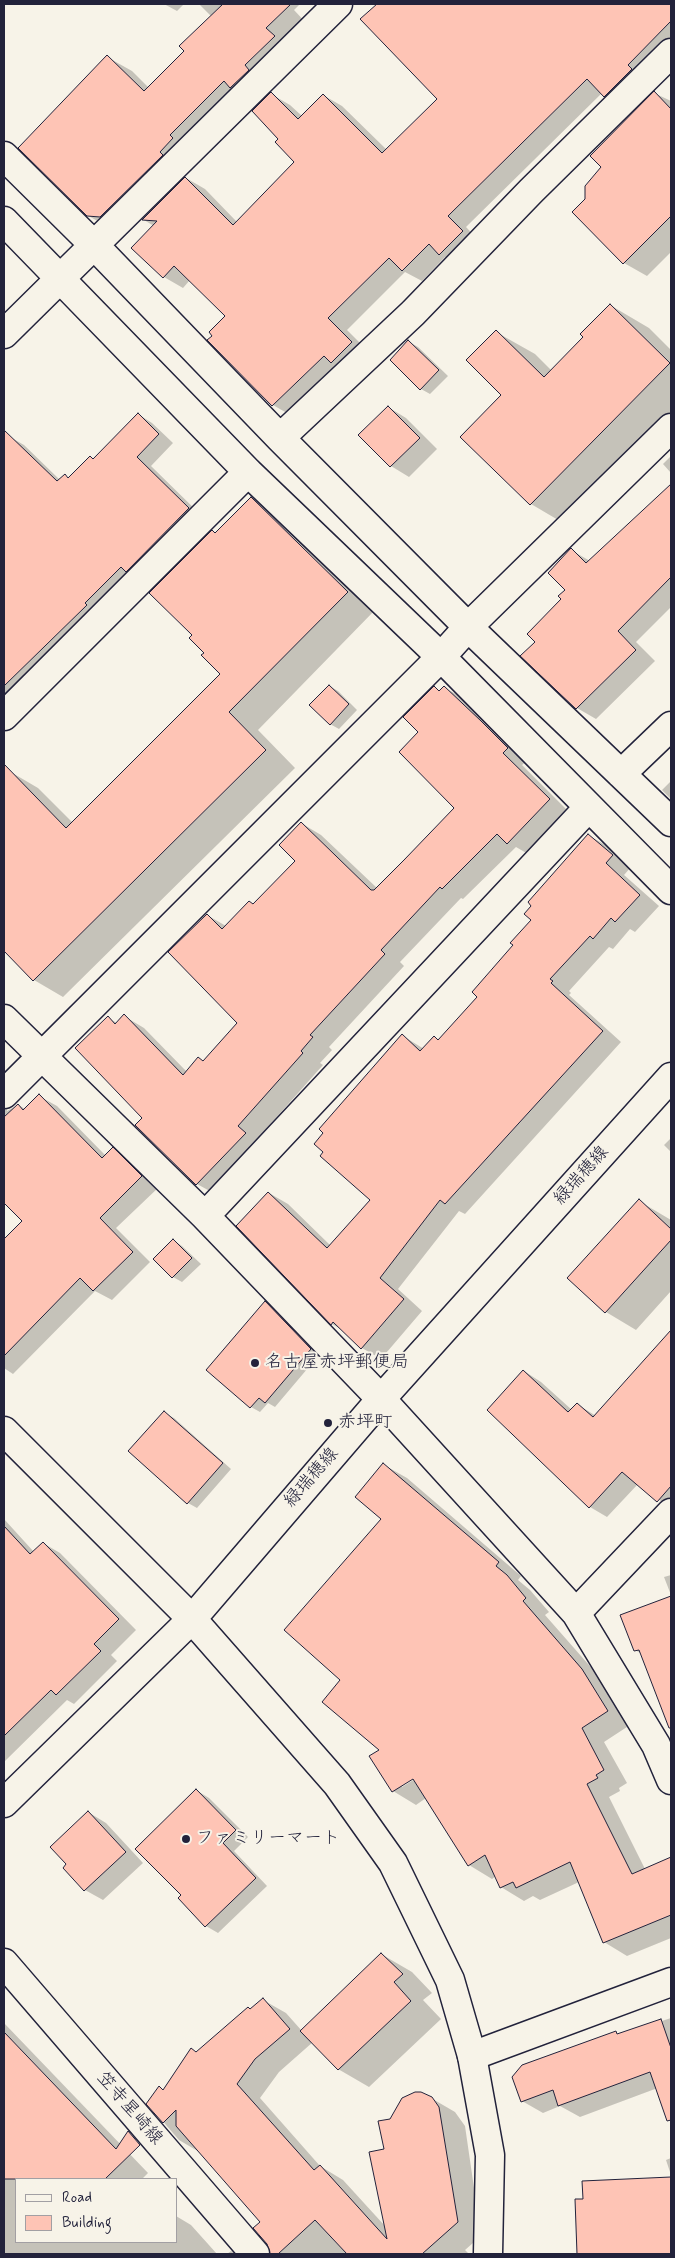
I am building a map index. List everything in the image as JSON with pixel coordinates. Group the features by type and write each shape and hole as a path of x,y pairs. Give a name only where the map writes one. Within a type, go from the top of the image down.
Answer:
{"street":[{"path":"4,334 338,4"},
{"path":"280,438 413,313 531,191 671,53"},
{"path":"4,156 94,244 280,438 468,627 671,822"},
{"path":"4,221 248,472 441,657 671,890"},
{"path":"4,1094 441,657 468,627 671,428"},
{"path":"4,716 248,472"},
{"path":"621,774 671,726"},
{"path":"205,1216 589,807"},
{"path":"4,1019 205,1216 381,1399 576,1613 664,1742 671,1780"},
{"name":"緑瑞穂線","path":"4,1802 192,1619 381,1399 671,1078"},
{"path":"4,1431 192,1619 337,1784 393,1863 450,1980 472,2056 490,2155 488,2254"},
{"path":"576,1613 671,1513"},
{"name":"笠寺星崎線","path":"4,1963 255,2254"},
{"path":"472,2056 671,1982"}],"building":[{"path":"223,4 291,4 266,28 275,36 245,65 249,70 230,88 224,81 170,135 173,138 160,152 163,155 100,217 87,216 18,148 107,55 144,91 184,51 179,46"},
{"path":"377,4 671,4 671,21 628,65 632,69 604,97 587,79 448,216 463,231 439,255 429,244 402,271 389,258 328,318 352,342 331,363 324,356 272,406 207,340 212,336 209,332 225,316 174,266 163,278 131,248 157,221 142,220 185,177 233,225 294,162 275,142 278,139 252,111 271,92 298,119 323,94 382,153 437,99 360,19"},
{"path":"654,91 671,109 671,216 623,264 572,212 585,199 585,186 601,167 590,156"},
{"path":"610,304 670,363 530,505 460,437 501,395 466,360 496,330 544,377 583,337 580,334"},
{"path":"408,340 439,370 420,390 390,360"},
{"path":"388,406 420,438 390,467 358,435"},
{"path":"138,413 159,434 137,457 189,508 126,572 121,567 85,603 87,605 4,686 4,430 57,481 65,474 68,478 90,456 93,459"},
{"path":"671,484 671,577 618,631 636,650 576,709 520,656 535,642 527,634 561,599 558,596 565,590 548,573 571,548 586,563"},
{"path":"251,497 348,592 229,712 266,750 33,981 4,951 4,764 66,828 220,674 201,655 204,653 189,638 192,635 149,593 212,530 215,533"},
{"path":"329,685 349,704 330,725 309,705"},
{"path":"434,686 439,691 444,686 481,721 508,748 503,753 550,799 507,844 497,834 442,889 440,887 381,950 385,954 310,1035 313,1037 301,1051 303,1053 238,1126 246,1133 196,1185 135,1125 142,1118 75,1048 108,1016 115,1024 124,1014 183,1075 198,1057 203,1061 237,1023 168,952 207,914 222,929 249,901 253,904 295,861 279,845 301,822 371,890 374,890 404,860 454,808 399,752 418,732 403,717"},
{"path":"588,834 613,855 606,863 640,895 615,922 611,918 593,939 590,936 550,979 553,981 551,983 603,1031 445,1204 440,1200 380,1278 404,1299 361,1349 333,1322 331,1325 236,1226 268,1192 327,1248 370,1200 320,1156 323,1152 314,1144 323,1133 319,1129 402,1034 420,1051 434,1036 438,1040 477,997 472,992 513,945 510,943 531,920 524,914 531,906 528,902"},
{"path":"39,1094 102,1158 113,1147 142,1176 100,1218 133,1252 93,1291 80,1278 4,1356 4,1239 22,1221 4,1203 4,1117 18,1104 23,1110"},
{"path":"639,1199 671,1229 671,1240 605,1313 567,1278"},
{"path":"173,1239 192,1258 172,1278 153,1259"},
{"path":"265,1301 311,1349 265,1403 259,1398 250,1408 206,1370"},
{"path":"671,1330 671,1486 657,1502 622,1472 589,1508 487,1410 523,1370 568,1412 577,1403 593,1417"},
{"path":"164,1411 223,1463 187,1504 128,1451"},
{"path":"383,1463 499,1562 496,1566 507,1575 526,1598 523,1601 582,1669 608,1711 582,1728 604,1770 596,1775 598,1778 587,1784 632,1874 671,1857 671,1915 603,1943 570,1862 516,1888 513,1882 500,1888 485,1855 468,1866 413,1779 392,1792 369,1756 379,1750 322,1702 340,1680 284,1630 381,1519 355,1497"},
{"path":"4,1526 30,1554 43,1542 119,1619 94,1644 101,1651 56,1695 51,1690 4,1736"},
{"path":"671,1596 671,1728 669,1728 639,1650 634,1651 620,1615"},
{"path":"196,1789 236,1830 223,1843 256,1878 205,1927 178,1898 181,1895 135,1849"},
{"path":"88,1811 126,1852 84,1891 63,1868 66,1864 50,1847"},
{"path":"381,1953 403,1974 394,1982 411,2001 338,2070 300,2031"},
{"path":"263,1998 290,2029 255,2059 237,2084 314,2170 320,2165 387,2239 369,2152 384,2149 378,2121 390,2119 402,2098 415,2092 421,2092 432,2097 439,2107 458,2222 422,2254 347,2254 315,2220 278,2254 270,2254 267,2244 253,2228 260,2222 176,2126 176,2110 163,2123 146,2104 159,2086 163,2090 191,2048 196,2052 248,2007 250,2009"},
{"path":"661,2019 671,2048 671,2120 667,2121 650,2072 558,2106 553,2090 521,2102 512,2077 522,2065 616,2031 617,2034"},
{"path":"4,2032 116,2149 128,2131 140,2145 106,2178 4,2179"},
{"path":"671,2177 671,2254 577,2254 575,2199 583,2199 582,2181"}],"place":[{"name":"名古屋赤坪郵便局","path":"255,1363"},
{"name":"赤坪町","path":"328,1423"},
{"name":"ファミリーマート","path":"186,1839"}]}
